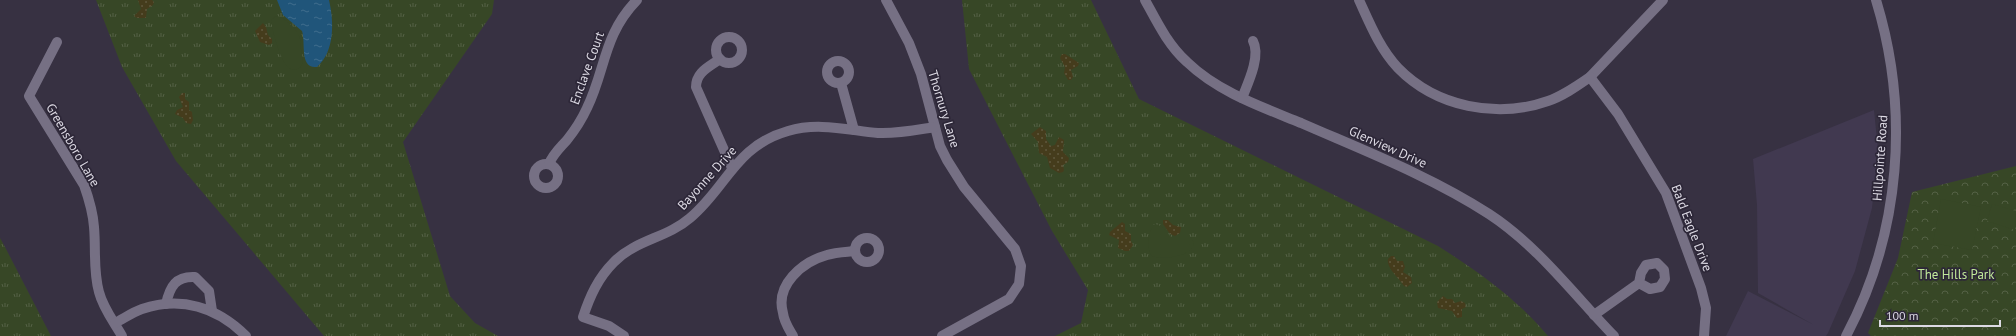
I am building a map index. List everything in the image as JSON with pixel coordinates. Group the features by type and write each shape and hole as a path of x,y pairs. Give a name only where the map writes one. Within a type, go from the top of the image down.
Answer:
{"street":[{"name":"Enclave Court","path":"549,164 555,153 578,124 587,108 610,41 626,14 637,0"},
{"name":"Thornury Lane","path":"886,0 909,43 921,74 940,146 955,174 1017,253 1021,266 1020,279 1015,292 1006,302 942,336"},
{"name":"Glenview Drive","path":"1145,0 1166,39 1187,62 1212,82 1242,98 1410,170 1489,214 1525,243 1614,336"},
{"path":"1359,0 1377,41 1398,68 1423,88 1450,101 1483,109 1515,109 1548,101 1576,87 1590,77 1662,0"},
{"name":"Hillpointe Road","path":"1846,336 1865,295 1880,253 1888,219 1894,179 1897,133 1894,82 1887,44 1876,0"},
{"path":"1242,98 1253,70 1256,45 1253,40"},
{"name":"Greensboro Lane","path":"57,42 29,96 84,186 89,199 94,227 96,273 99,293 122,336"},
{"path":"720,59 700,73 697,79 696,87 732,168"},
{"name":"Bald Eagle Drive","path":"1590,77 1618,114 1666,193 1701,288 1706,308 1704,336"},
{"path":"841,83 854,130"},
{"name":"Bayonne Drive","path":"624,336 609,326 583,316 594,288 600,278 616,260 635,246 673,230 690,219 732,168 752,148 763,141 787,131 813,126 893,133 935,127"},
{"path":"793,336 782,309 782,296 787,283 798,270 819,257 855,251"},
{"path":"166,304 169,290 176,282 186,276 195,277 209,291 212,311"},
{"path":"1594,315 1639,283"},
{"path":"115,323 141,309 166,304 185,303 212,311 232,323 246,336"}],"shaded area":[{"path":"1874,110 1878,150 1872,208 1855,271 1828,333 1826,336 1726,336 1748,291 1814,325 1758,293 1757,205 1753,159"}],"green space":[{"path":"96,0 494,0 492,14 403,142 450,296 475,323 498,336 324,336 176,161 122,67"},
{"path":"962,0 1091,0 1139,99 1438,246 1496,286 1536,322 1548,336 1055,336 1081,323 1088,290 1052,231 969,69"},
{"path":"276,16 290,24 298,33 302,56 302,66 300,68 292,70 284,62 281,56 271,22"},
{"name":"The Hills Park","path":"2016,166 2016,336 1871,336 1868,333 1898,258 1912,192"},
{"path":"1941,199 1981,207 1972,250 1933,243"},
{"path":"1992,204 2016,211 2015,230 1987,221"},
{"path":"1155,224 1161,226 1171,237 1190,237 1194,242 1193,247 1189,251 1177,256 1163,258 1152,256 1148,245 1149,235"},
{"path":"0,238 5,247 51,336 0,336"},
{"path":"1967,322 1982,326 1979,336 1963,336"}],"sand":[{"path":"138,0 152,0 154,2 153,5 147,9 146,18 137,18 134,16 141,9"},
{"path":"263,23 266,27 268,35 272,39 272,43 269,45 260,42 255,31"},
{"path":"1062,54 1065,54 1079,63 1078,66 1071,70 1073,77 1071,80 1068,80 1064,73 1065,67 1060,58"},
{"path":"182,93 185,93 185,99 189,102 189,110 192,112 193,120 191,124 186,123 183,118 175,114 177,110 183,107 179,97"},
{"path":"1040,127 1046,131 1046,139 1051,146 1055,145 1059,137 1064,140 1063,152 1069,158 1068,162 1063,165 1063,172 1059,173 1050,168 1047,157 1039,153 1038,142 1031,134"},
{"path":"1163,220 1168,220 1173,225 1181,227 1180,233 1175,236 1170,234 1163,224"},
{"path":"1122,222 1125,224 1125,231 1131,234 1131,241 1133,245 1129,251 1118,248 1119,240 1109,235 1110,232"},
{"path":"1391,256 1394,256 1397,261 1403,261 1405,267 1403,272 1411,277 1412,283 1407,287 1404,286 1389,266 1388,259"},
{"path":"1443,296 1447,299 1452,299 1455,303 1461,301 1465,303 1466,307 1462,309 1462,317 1457,318 1452,311 1438,308 1437,302"}],"water":[{"path":"277,0 329,0 332,18 332,36 327,53 317,67 311,67 305,60 302,31 283,15"}]}
